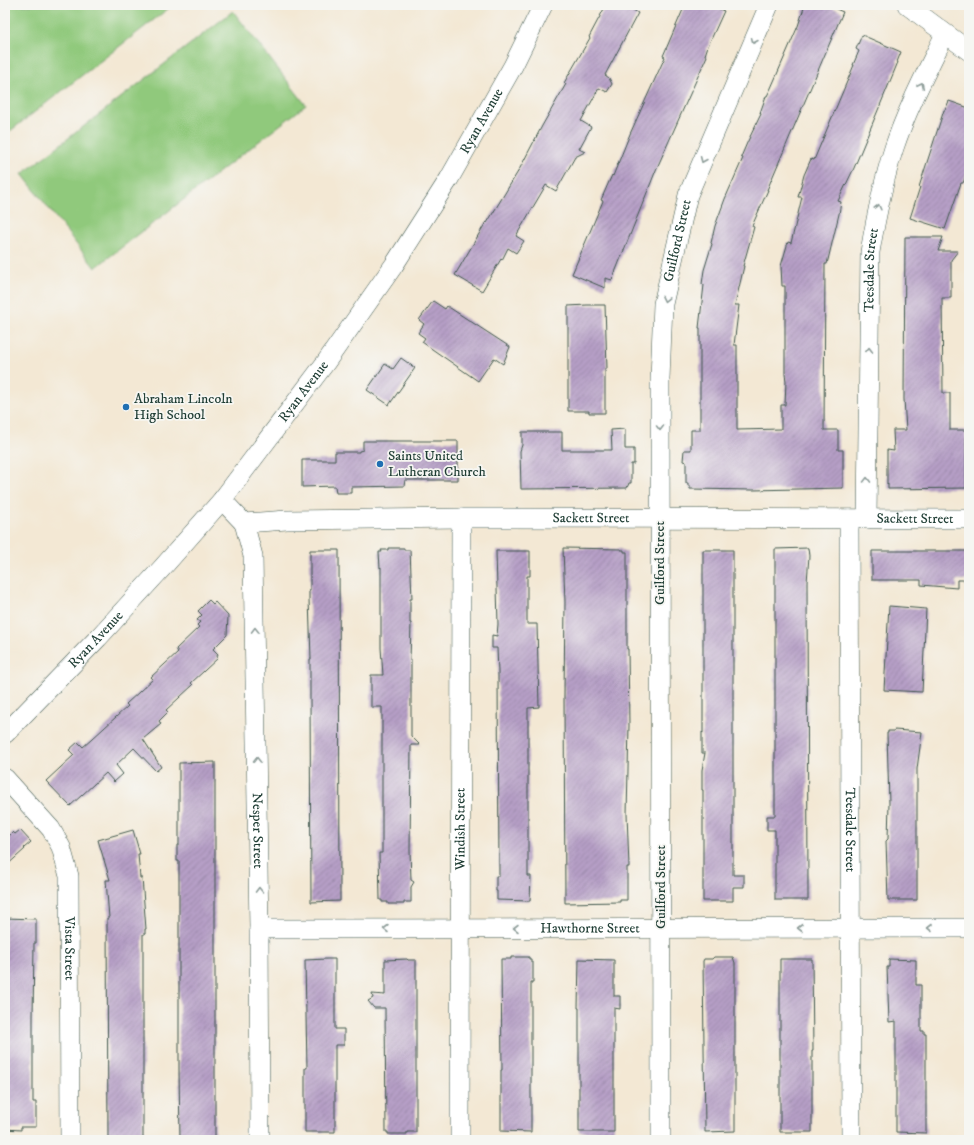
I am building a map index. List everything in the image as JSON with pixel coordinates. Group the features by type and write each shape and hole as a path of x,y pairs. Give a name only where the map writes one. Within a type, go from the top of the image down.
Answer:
{"street":[{"name":"Ryan Avenue","path":"5,734 133,600 222,500 326,362 394,265 453,172 513,66 543,5"},
{"name":"Guilford Street","path":"661,1140 660,379 663,304 688,195 769,5"},
{"path":"907,5 969,51"},
{"name":"Teesdale Street","path":"850,1140 851,928 858,519 870,252 876,215 894,147 945,34"},
{"path":"222,500 244,523"},
{"name":"Sackett Street","path":"244,523 287,520 461,518 969,519"},
{"name":"Windish Street","path":"460,1140 461,518"},
{"name":"Nesper Street","path":"244,523 253,556 259,929 260,1140"},
{"name":"Vista Street","path":"5,778 51,829 60,847 69,876 70,1140"},
{"name":"Hawthorne Street","path":"259,929 969,928"}],"green space":[{"path":"5,5 173,5 5,135"},
{"path":"233,11 306,105 95,268 22,174"}],"building":[{"path":"606,5 625,5 638,13 605,75 609,78 612,84 607,92 599,88 581,121 591,127 579,149 585,152 575,157 556,191 546,185 516,236 524,241 516,253 508,248 482,291 455,275 519,170 566,84 564,83 590,38 589,37"},
{"path":"685,5 711,5 724,11 708,46 705,55 707,56 656,170 612,280 605,278 605,288 572,274 603,201 601,200 665,57 663,56"},
{"path":"805,5 827,5 843,12 752,226 754,227 743,266 735,305 739,305 734,345 737,345 737,430 781,429 781,405 785,405 786,381 785,286 782,286 781,266 788,242 791,243 802,197 798,197 804,175 811,159 814,160 854,65 859,51 856,49 862,35 901,52 854,168 838,201 841,202 839,214 827,264 825,264 824,430 838,430 838,450 843,450 843,488 753,490 690,489 688,483 686,483 686,462 683,461 684,450 691,450 691,430 700,430 699,328 704,285 702,284 704,270 712,244 715,226 743,158 741,157 761,114 760,113 766,96 771,88 798,26"},
{"path":"949,101 969,108 969,168 963,183 961,183 945,229 910,218 944,110"},
{"path":"905,237 943,237 938,251 958,251 951,260 951,298 942,298 943,393 950,393 950,430 966,430 966,488 888,489 887,450 894,451 893,430 906,430 904,399"},
{"path":"433,301 445,309 447,306 510,347 503,364 494,358 478,381 422,342 425,338 418,333 424,324 419,320"},
{"path":"605,305 607,369 605,369 605,413 568,411 568,306"},
{"path":"401,358 415,368 389,405 367,390 385,364 393,369"},
{"path":"625,429 625,449 634,449 634,464 631,464 631,483 629,483 627,488 521,489 520,451 522,445 522,432 562,432 562,450 612,450 611,430"},
{"name":"Saints United Lutheran Church","path":"363,441 458,441 458,480 405,480 404,486 351,487 351,493 336,493 335,486 302,487 302,460 335,460 335,452 359,452 363,450"},
{"path":"388,548 404,548 404,550 410,550 412,599 410,599 411,736 420,745 411,745 410,851 411,880 414,882 411,887 411,902 404,902 404,904 388,904 388,902 382,902 382,900 380,900 379,853 382,853 382,707 371,707 371,675 383,675 381,648 381,567 380,568 379,552 382,552 381,550 388,550"},
{"path":"563,548 621,549 624,550 624,552 627,552 629,725 627,814 629,867 627,867 627,900 620,900 620,902 565,903 565,602"},
{"path":"808,548 808,900 775,900 775,830 767,830 767,816 775,816 775,549"},
{"path":"310,550 339,550 340,901 311,902"},
{"path":"703,550 733,550 733,875 744,875 744,887 733,887 733,901 703,901 702,770 705,753 702,753"},
{"path":"496,551 530,551 530,576 527,576 527,624 537,624 539,707 528,708 528,876 531,876 530,901 497,900 496,891 496,876 499,876 498,672 497,648 492,648 492,635 497,636 498,624"},
{"path":"872,551 969,551 969,580 957,580 957,588 921,585 921,580 872,580"},
{"path":"209,600 213,604 215,602 228,616 227,635 213,649 218,654 218,658 191,683 193,685 166,710 168,712 159,721 161,724 143,739 161,767 156,771 134,748 116,765 123,774 114,782 106,773 70,806 46,781 74,755 69,750 78,742 83,747 92,739 128,706 126,704 153,679 151,677 178,652 176,649 199,627 197,625 200,622 197,620 202,615 198,611"},
{"path":"889,606 926,609 922,692 884,690"},
{"path":"888,731 922,732 917,769 917,900 888,900 886,841 888,839 889,803 887,733"},
{"path":"215,762 215,1140 180,1140 179,861 177,861 177,845 179,845 179,763"},
{"path":"20,830 31,842 5,867 5,840 13,832 15,834"},
{"path":"133,830 140,854 138,854 140,878 142,878 146,929 145,934 143,934 143,1140 108,1140 107,918 109,918 106,880 110,880 98,840"},
{"path":"5,918 36,919 36,943 34,943 33,1102 36,1102 36,1127 21,1127 21,1130 5,1129"},
{"path":"511,957 529,957 529,959 531,959 531,963 533,963 533,982 531,982 531,1132 501,1131 501,959 511,959"},
{"path":"714,957 733,957 735,963 735,1131 705,1132 703,961 704,959 712,959"},
{"path":"335,959 335,1029 344,1029 344,1045 335,1045 335,1132 305,1132 305,1068 307,1068 305,960"},
{"path":"579,959 614,960 614,996 620,996 620,1009 614,1008 614,1132 579,1132"},
{"path":"780,959 812,959 812,1132 780,1132"},
{"path":"889,959 916,960 916,985 921,985 921,1031 924,1031 924,1034 926,1034 926,1133 896,1132 896,1021 889,1022 887,967 889,967"},
{"path":"385,960 416,960 416,1132 407,1132 407,1134 388,1134 388,1132 386,1132 385,1008 374,1008 368,1001 373,998 372,994 385,995"}],"place":[{"name":"Abraham Lincoln High School","path":"126,407"},
{"name":"Saints United Lutheran Church","path":"380,464"}]}
